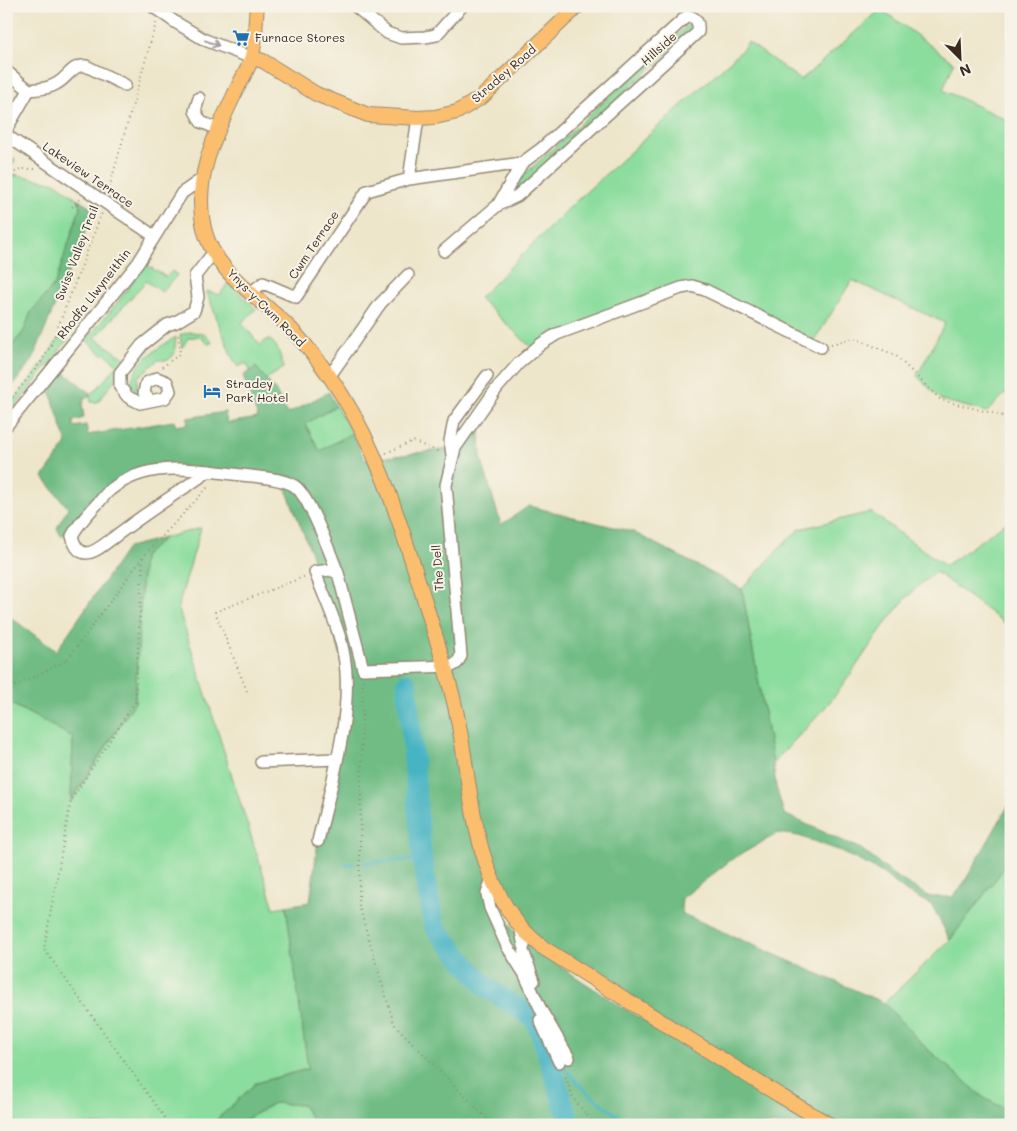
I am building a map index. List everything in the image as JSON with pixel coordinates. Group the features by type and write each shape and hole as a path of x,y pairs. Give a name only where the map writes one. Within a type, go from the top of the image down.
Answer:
{"main road":[{"path":"252,58 257,6"},
{"name":"Stradey Road","path":"252,58 263,61 316,94 368,115 418,118 435,117 457,112 482,97 578,6"},
{"name":"Ynys-y-Cwm Road","path":"252,58 218,129 205,162 200,196 205,232 213,253 229,273 290,329 329,377 349,406 368,441 412,560 444,665 455,707 478,838 492,878 520,926 542,947 830,1125"}],"street":[{"path":"354,6 387,33 401,38 436,35 462,6"},
{"path":"155,11 205,40 252,58"},
{"name":"Hillside","path":"444,251 498,205 517,196 698,32 697,20 688,16 541,149 522,163 498,205"},
{"path":"6,71 29,90 47,88 58,84 74,68 80,65 86,66 125,85"},
{"path":"6,130 29,90"},
{"path":"199,98 195,110 201,122 218,129"},
{"path":"409,179 418,118"},
{"name":"Lakeview Terrace","path":"6,135 28,155 50,165 154,236"},
{"name":"Hillside","path":"367,191 409,179 522,163"},
{"name":"Rhodfa Llwyneithin","path":"6,426 138,263 182,193 202,178"},
{"name":"Cwm Terrace","path":"250,293 263,283 296,297 367,191"},
{"path":"150,401 140,403 128,397 120,387 120,373 142,345 168,325 194,311 198,297 195,276 213,253"},
{"path":"329,377 380,304 408,275"},
{"path":"454,452 497,388 541,344 557,334 681,288 692,286 705,290 820,347"},
{"name":"The Dell","path":"444,665 452,666 457,663 460,656 446,485 454,452 450,441 454,421 487,376"},
{"path":"215,472 142,516 99,548 87,553 79,551 74,544 72,536 75,530 110,490 139,474 171,468 215,472 290,483 296,486 303,494 311,509 338,573 363,669 444,665"},
{"path":"318,841 345,712 346,694 344,655 338,631 315,572 330,570 338,573"},
{"path":"261,762 336,758"},
{"path":"492,878 487,894 490,908 507,946 524,974 541,1010"},
{"path":"520,926 524,950 541,1010 539,1016 564,1060"}],"path":[{"name":"Swiss Valley Trail","path":"6,405 51,345 105,203 155,11"},
{"path":"6,177 20,169 35,170 50,165"},
{"path":"163,366 180,354 176,322"},
{"path":"820,347 854,338 895,355 942,400 1011,418"},
{"path":"375,458 414,441 454,452"},
{"path":"6,691 67,660 143,557 215,472"},
{"path":"143,557 135,702 71,800 44,949 170,1125"},
{"path":"247,691 214,612 315,572"},
{"path":"363,669 359,906 394,1024 493,1125"},
{"path":"564,1060 574,1098 595,1125"}],"green space":[{"path":"881,9 954,63 943,90 1011,122 1011,388 987,412 941,400 917,376 945,323 852,280 813,343 692,286 557,334 534,350 479,298 574,203 740,52 748,42 801,80"},
{"path":"689,24 692,24 695,28 512,195 511,190 522,177"},
{"path":"6,153 9,157 15,159 9,173 17,175 6,179"},
{"path":"17,175 56,183 79,200 80,208 55,284 31,312 24,331 6,353 6,179"},
{"path":"79,200 94,210 32,361 6,394 6,353 24,331 31,312 55,284 80,208"},
{"path":"145,264 166,277 172,271 177,275 162,292 146,281 95,338 129,361 98,402 91,402 90,393 93,393 118,365 86,340 118,302"},
{"path":"228,282 256,309 242,323 260,345 268,339 275,344 279,351 284,368 266,379 251,372 246,363 238,367 231,355 207,293 207,291 220,295"},
{"path":"189,332 203,334 212,343 208,344 199,336 188,338 182,348 180,335"},
{"path":"61,335 68,339 6,419 6,410 38,370"},
{"path":"176,337 174,355 168,360 158,360 138,377 137,386 146,398 137,393 131,383 138,368 149,356"},
{"path":"145,342 151,347 137,364 129,361"},
{"path":"256,367 275,390 287,414 329,392 336,406 305,424 320,451 352,433 365,460 455,448 479,413 481,458 501,525 529,506 633,532 742,589 776,787 784,814 861,849 895,876 930,897 952,897 961,888 1011,801 1011,843 1001,872 950,940 932,905 907,892 881,872 838,850 799,836 778,833 731,860 682,898 681,908 683,914 884,1003 925,1047 984,1098 1011,1112 1011,1125 830,1125 542,947 492,881 501,912 514,931 532,948 620,1006 815,1125 316,1125 302,1105 274,1103 236,1125 211,1125 256,1083 308,1069 286,906 310,902 318,841 338,750 346,672 315,572 311,552 282,479 153,468 109,489 74,529 61,536 57,528 68,508 43,477 67,443 50,391 64,372 90,393 90,397 83,398 84,418 73,421 74,427 86,425 88,435 174,421 176,426 188,424 187,418 225,412 227,423 258,418 243,376"},
{"path":"336,406 352,433 320,451 305,424"},
{"path":"871,512 945,566 1011,519 1011,628 936,572 921,583 895,611 832,699 773,763 742,589 788,539 800,529"},
{"path":"201,528 178,607 274,908 286,906 306,1028 308,1069 256,1083 211,1125 6,1125 6,701 73,737 71,802 135,702 143,557 164,538"},
{"path":"164,538 143,557 135,702 71,800 73,737 6,701 6,614 56,651 128,547"},
{"path":"1011,843 1011,1112 984,1098 925,1047 884,1003 950,940 1001,872"},
{"path":"274,1103 302,1105 316,1125 236,1125"}],"waterway":[{"path":"407,683 422,859 434,926 486,987 534,1018 543,1040 570,1125"},
{"path":"364,863 422,859"},
{"path":"345,865 354,864"},
{"path":"562,1062 583,1088 631,1125"}],"place":[{"name":"Furnace Stores","path":"241,38"},
{"name":"Stradey Park Hotel","path":"212,391"}]}
